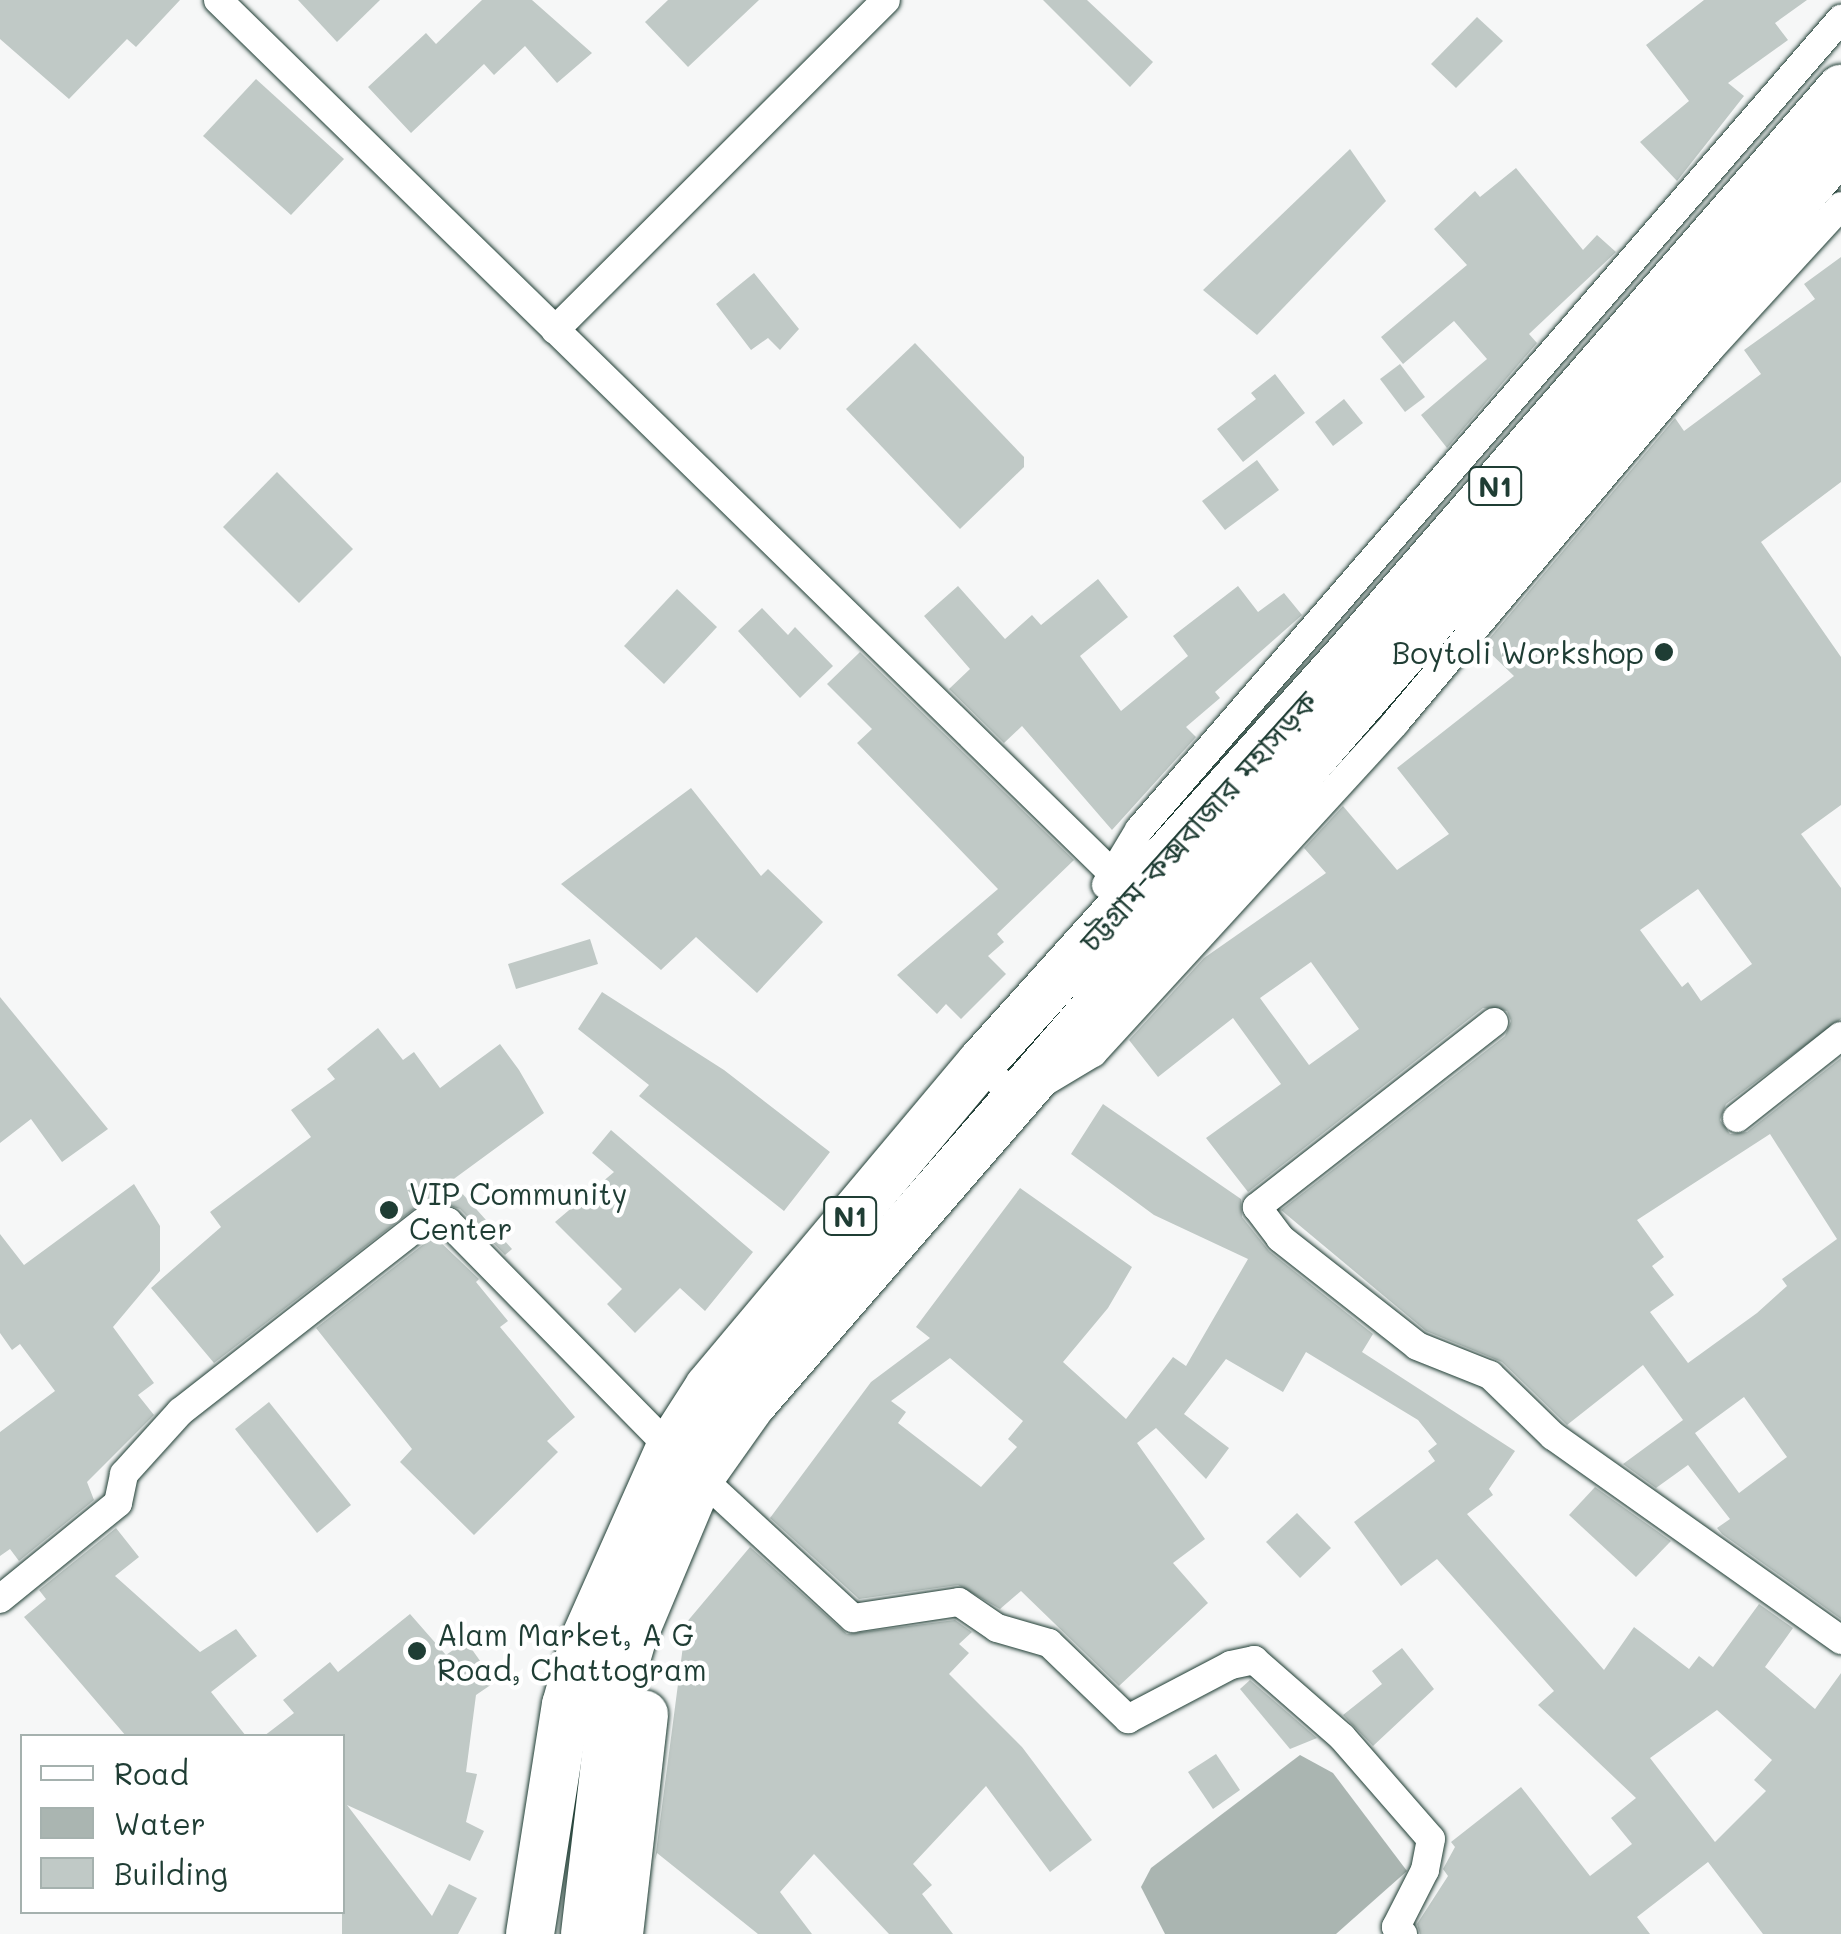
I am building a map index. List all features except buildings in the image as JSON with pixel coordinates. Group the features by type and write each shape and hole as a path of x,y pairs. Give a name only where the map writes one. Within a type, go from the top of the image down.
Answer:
{"highway":[{"name":"চট্টগ্রাম-কক্সবাজার মহাসড়ক","path":"605,1588 685,1463 770,1309 981,1063 1841,88"},
{"name":"চট্টগ্রাম-কক্সবাজার মহাসড়ক","path":"652,1601 685,1463 752,1405 1841,148"},
{"path":"585,1934 605,1588"},
{"name":"N1","path":"530,1934 566,1705 605,1588"},
{"path":"554,1934 597,1709 652,1601"},
{"name":"N1","path":"619,1934 652,1601"}],"street":[{"path":"218,0 1110,871"},
{"path":"555,330 886,0"},
{"path":"1091,940 1110,871 1229,724 1841,19"},
{"path":"981,1063 1016,1099 1093,1053 1395,723 1709,350 1841,206"},
{"path":"1494,1022 1257,1207 1280,1238 1417,1346 1490,1375 1553,1436 1841,1640"},
{"path":"1737,1118 1841,1036"},
{"path":"0,1599 118,1503 124,1474 180,1412 432,1216 448,1222 685,1463 853,1618 959,1602 998,1628 1049,1643 1128,1719 1231,1665 1254,1660 1342,1737 1431,1839 1425,1870 1396,1926 1403,1934"}],"water":[{"path":"1300,1755 1333,1773 1407,1871 1336,1934 1165,1934 1141,1887 1151,1868"}],"place":[{"name":"Boytoli Workshop","path":"1664,652"},
{"name":"VIP Community Center","path":"389,1210"},
{"name":"Alam Market, A G Road, Chattogram","path":"417,1651"}]}
